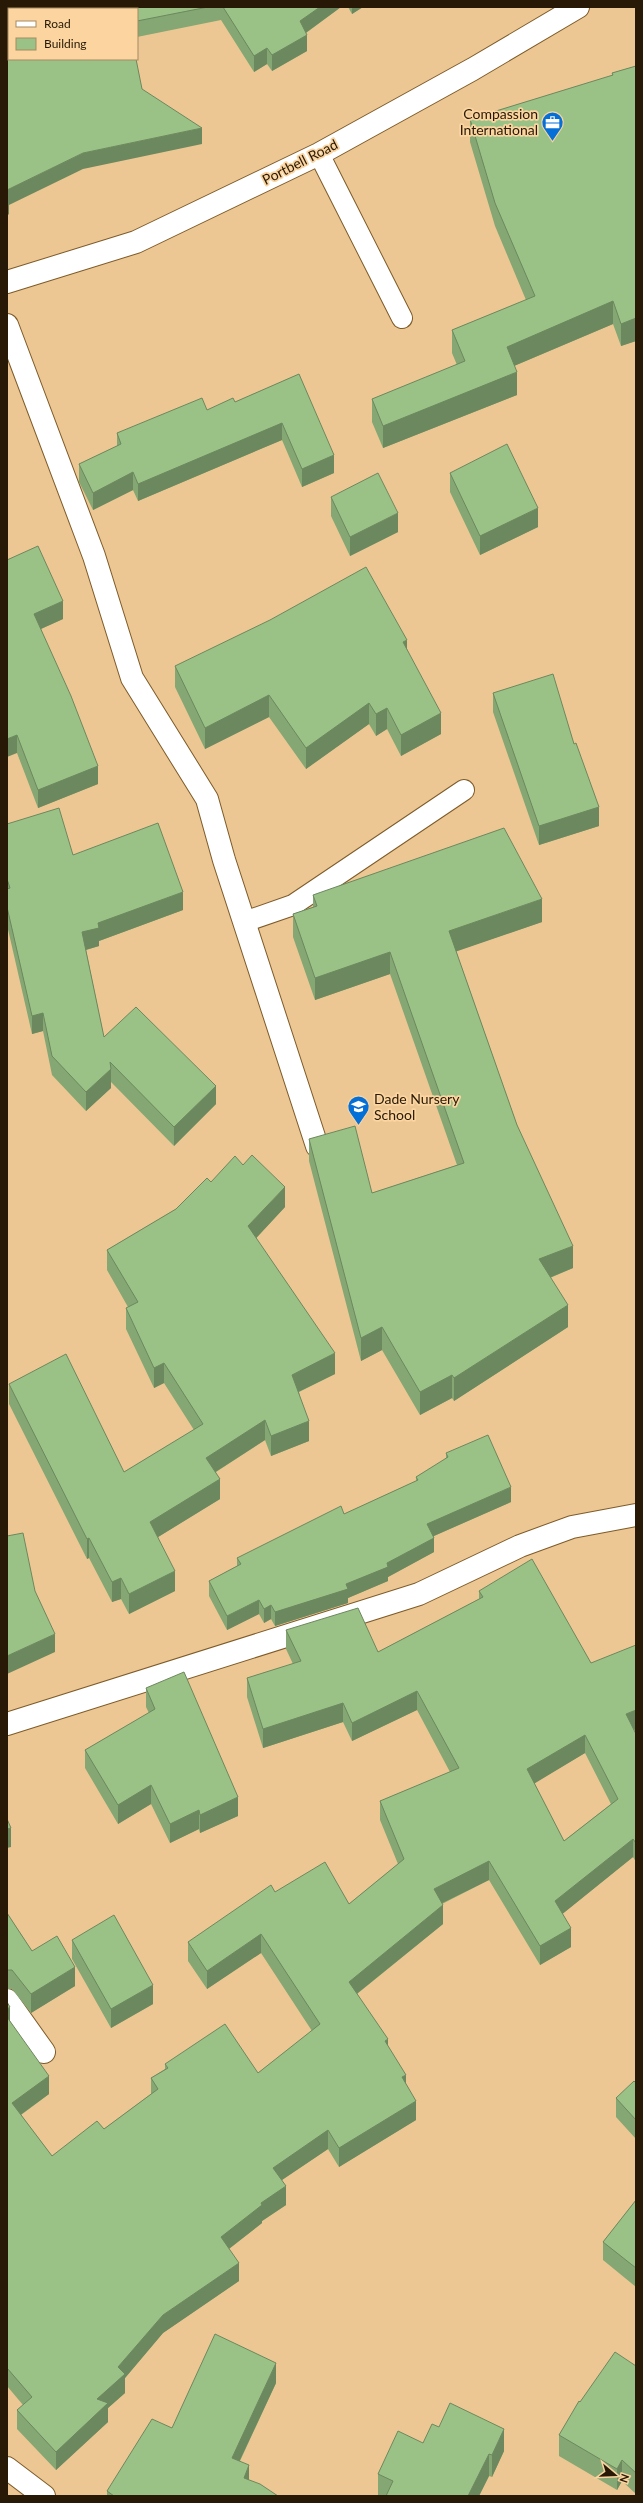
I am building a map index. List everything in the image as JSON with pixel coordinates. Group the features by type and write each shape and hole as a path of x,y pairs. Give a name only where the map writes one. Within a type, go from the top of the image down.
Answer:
{"street":[{"name":"Portbell Road","path":"7,282 136,242 319,154 473,69 578,7"},
{"path":"7,325 94,556 132,678 207,799 244,922 317,1146"},
{"path":"7,1724 419,1594 520,1546 572,1527 636,1515"},
{"path":"7,2000 44,2052"},
{"path":"7,2468 44,2496"}],"lane":[{"path":"319,154 402,318"},
{"path":"244,922 293,905 464,790"}],"building":[{"path":"208,7 138,21 138,8 94,8"},
{"path":"223,7 320,7 300,21 307,35 272,55 267,48 254,56"},
{"path":"7,31 8,60 136,60 142,89 202,128 83,153 7,190"},
{"path":"636,66 636,318 621,324 613,301 507,347 517,372 383,426 372,399 465,361 452,330 535,296 495,203 470,119 613,75 612,73"},
{"path":"299,374 334,455 302,469 282,423 138,484 133,472 93,493 79,464 121,444 117,433 202,398 207,410 233,398 235,402"},
{"path":"507,444 538,508 480,536 450,473"},
{"path":"378,473 398,513 350,537 331,497"},
{"path":"38,546 63,601 34,614 71,696 98,766 38,790 17,735 7,739 7,560"},
{"path":"366,567 407,640 403,642 441,713 401,735 387,708 376,714 369,703 306,748 269,695 205,728 175,666 270,620"},
{"path":"553,674 574,744 576,743 599,807 539,826 493,693"},
{"path":"59,808 73,855 158,823 183,892 98,923 99,928 82,932 104,1037 136,1007 216,1086 174,1127 110,1062 111,1069 86,1092 52,1056 43,1013 32,1016 7,907 7,889 10,888 7,879 7,824"},
{"path":"504,828 542,899 449,931 517,1125 573,1246 539,1259 568,1305 454,1378 452,1375 420,1392 382,1327 361,1338 309,1139 355,1126 372,1193 464,1163 390,952 315,978 293,914 317,906 313,895"},
{"path":"252,1155 285,1187 248,1226 335,1353 292,1375 309,1421 271,1436 265,1420 206,1458 220,1479 150,1522 175,1571 129,1594 121,1578 112,1582 89,1538 87,1539 9,1384 66,1354 124,1472 203,1424 164,1363 154,1368 126,1308 138,1302 107,1250 176,1209 207,1178 211,1182 235,1156 243,1165"},
{"path":"488,1435 511,1487 427,1524 434,1538 387,1563 388,1567 346,1584 348,1589 275,1612 271,1605 264,1609 259,1600 227,1616 209,1581 241,1564 237,1558 341,1506 344,1514 418,1480 416,1477 448,1457 446,1453"},
{"path":"23,1533 35,1591 55,1634 7,1656 7,1536"},
{"path":"532,1559 591,1663 636,1645 636,1710 626,1714 636,1734 636,1843 633,1839 555,1901 571,1928 540,1946 489,1861 434,1889 443,1905 349,1982 388,2039 385,2041 406,2075 402,2077 416,2101 339,2148 328,2130 273,2168 286,2186 261,2203 262,2205 221,2237 239,2263 163,2315 118,2367 125,2374 97,2399 108,2403 56,2452 17,2410 32,2397 7,2368 7,2017 49,2076 12,2103 52,2156 97,2121 104,2129 158,2089 151,2078 168,2068 165,2064 225,2024 258,2073 320,2024 261,1934 207,1971 188,1942 271,1885 275,1892 325,1862 349,1904 404,1859 380,1801 459,1768 417,1691 352,1723 343,1703 263,1729 247,1678 301,1661 286,1630 358,1608 378,1652 483,1597 479,1591","holes":["585,1735 618,1799 564,1841 527,1769"]},
{"path":"184,1672 238,1797 200,1815 199,1810 170,1824 151,1785 118,1805 85,1750 155,1709 146,1688"},
{"path":"7,1819 11,1828 7,1829"},
{"path":"7,1913 32,1951 57,1936 75,1967 31,1994 12,1970 7,1970"},
{"path":"114,1915 153,1985 111,2009 72,1940"},
{"path":"7,2002 10,2007 7,2009"},
{"path":"634,2081 636,2083 636,2120 616,2098"},
{"path":"636,2200 636,2268 603,2242"},
{"path":"215,2334 276,2363 232,2458 249,2465 244,2478 260,2484 278,2496 114,2496 107,2491 152,2419 172,2428"},
{"path":"615,2352 636,2366 636,2473 622,2460 617,2469 559,2435 579,2401 580,2402"},
{"path":"450,2403 504,2429 492,2455 489,2454 468,2496 386,2496 393,2481 378,2474 398,2431 423,2443 432,2424 439,2427"}],"place":[{"name":"Compassion International","path":"553,142"},
{"name":"Dade Nursery School","path":"358,1126"}]}
